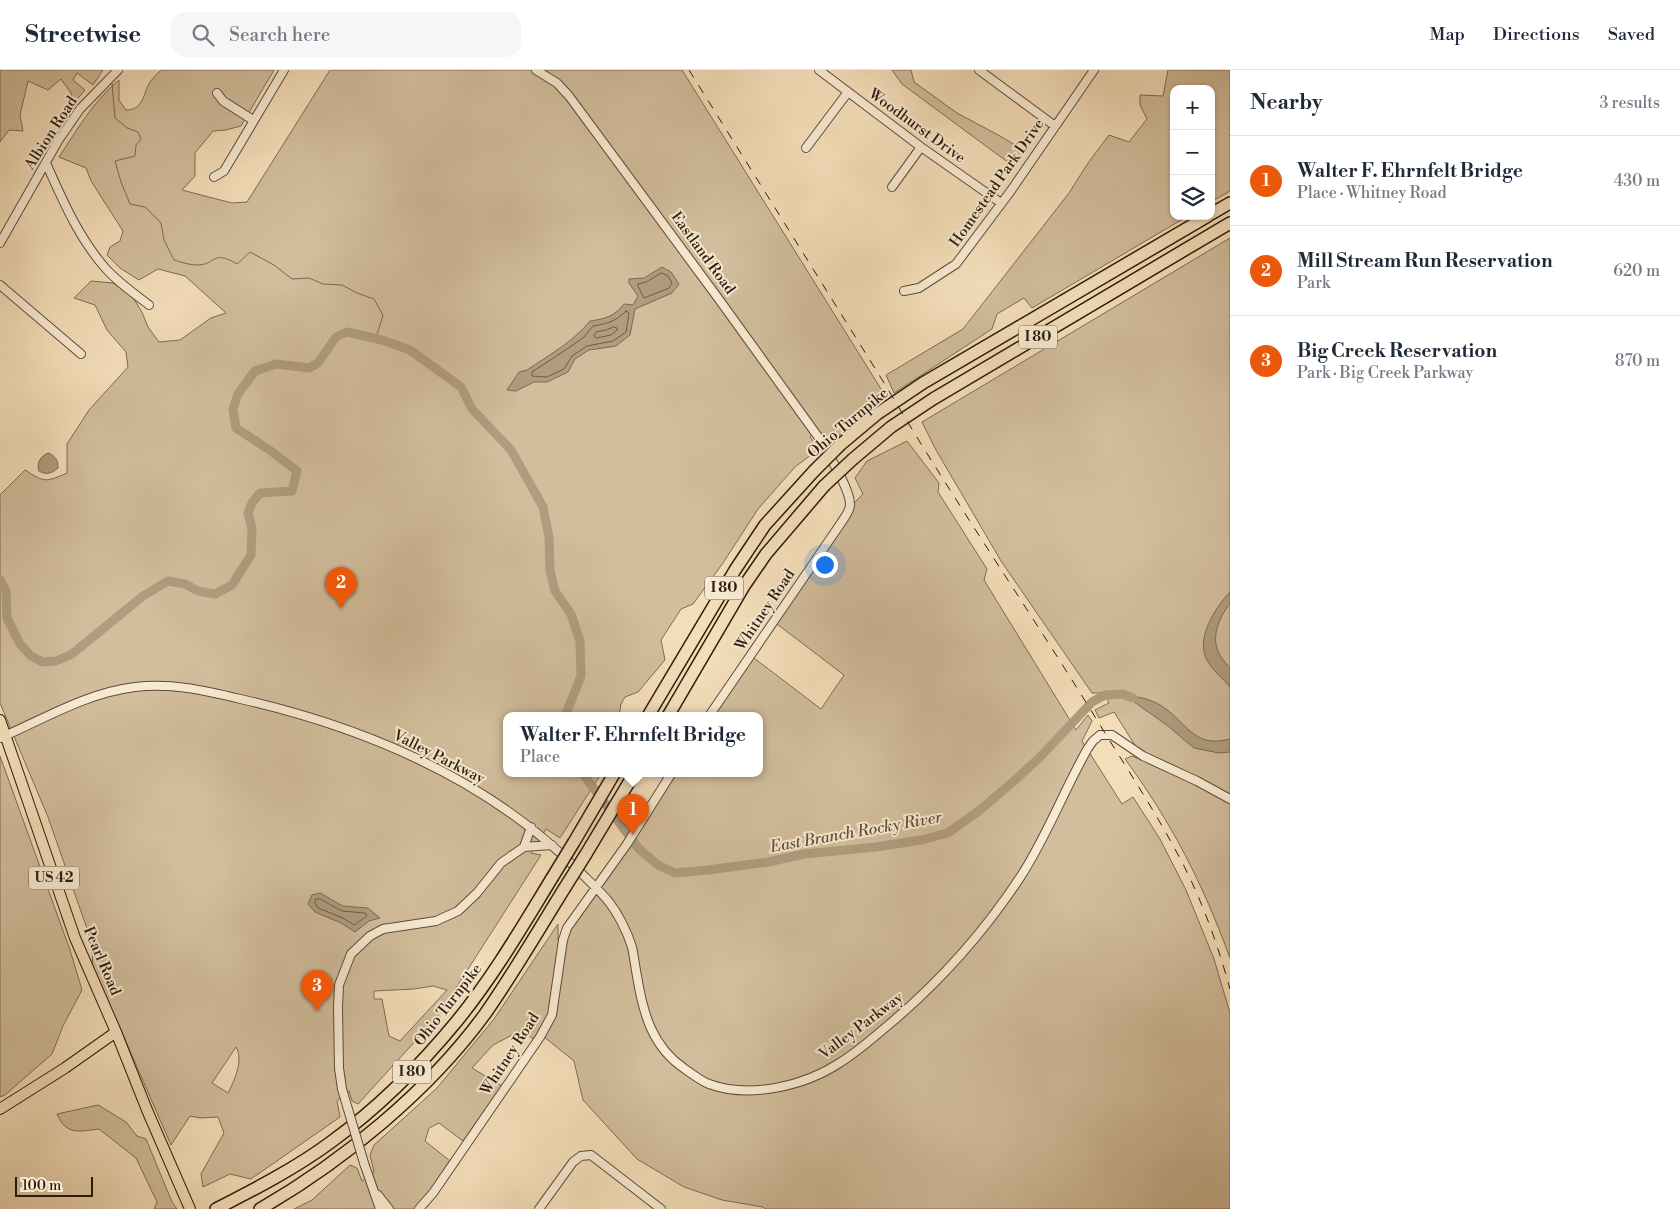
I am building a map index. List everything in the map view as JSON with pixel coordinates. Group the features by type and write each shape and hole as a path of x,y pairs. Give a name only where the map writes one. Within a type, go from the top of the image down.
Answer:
{"highway":[{"path":"1215,212 1230,203"},
{"name":"Ohio Turnpike","path":"650,712 735,570 765,526 840,445 877,414 923,383 1201,220"},
{"name":"Ohio Turnpike","path":"670,712 744,586 766,554 824,486 853,459 891,428 933,399 1230,223"},
{"name":"Ohio Turnpike","path":"216,1209 286,1171 331,1143 380,1103 422,1062 458,1020 491,976 612,777"},
{"name":"I 80","path":"260,1209 298,1187 392,1115 442,1066 484,1015 586,854 632,777"}],"main road":[{"name":"Pearl Road","path":"0,720 3,737 75,938 189,1207"},
{"path":"0,1108 65,1068 116,1032"}],"street":[{"name":"Albion Road","path":"0,243 46,163 80,109 118,70"},
{"path":"214,177 224,171 284,70"},
{"name":"Eastland Road","path":"536,70 557,83 570,96 784,389 819,438 834,464"},
{"name":"Woodhurst Drive","path":"819,70 1001,203"},
{"path":"980,70 1055,126"},
{"name":"Homestead Park Drive","path":"904,291 919,288 956,264 1094,70"},
{"path":"806,148 848,92"},
{"path":"217,93 223,101 253,120"},
{"path":"892,186 922,147"},
{"path":"46,163 79,232 95,256 126,288 149,305"},
{"path":"0,285 81,354"},
{"name":"Whitney Road","path":"712,712 841,523 850,506 848,494 834,464"},
{"name":"Valley Parkway","path":"3,737 72,705 114,691 135,687 162,686 191,688 273,707 352,731 417,758 467,784 531,827 563,854 596,887 617,914 624,929 632,949 645,1016 659,1044 683,1068 706,1083 733,1090 774,1088 798,1082 840,1063 926,993 979,935 1020,877 1088,748 1092,741 1100,736 1112,735 1142,756 1197,781 1230,799"},
{"name":"Whitney Road","path":"419,1209 454,1162 544,1030 552,1015 563,940 567,928 627,844 669,777"},
{"path":"524,847 531,827"},
{"path":"380,1209 342,1089 339,1068 339,985 351,954 370,936 382,930 436,921 458,910 477,893 502,863 524,847 552,845"},
{"path":"539,1209 573,1162 581,1156 591,1155 661,1209"},
{"path":"372,1188 389,1209"}],"shaded area":[{"path":"0,70 103,70 93,85 77,73 73,80 85,90 73,104 71,93 61,79 48,90 28,81 20,115 23,131 9,130 0,142"},
{"path":"161,70 274,70 241,126 213,131 195,153 195,176 182,190 232,203 247,202 330,70 682,70 886,397 827,446 814,433 810,437 819,449 795,467 758,509 723,563 693,604 681,609 661,640 665,660 638,692 625,697 620,712 503,712 503,777 599,777 560,838 546,829 531,853 541,855 438,1016 358,1104 352,1101 349,1091 337,1101 340,1117 251,1179 230,1174 203,1187 201,1174 224,1133 218,1117 200,1118 190,1116 171,1145 117,1021 109,1022 93,985 92,943 48,817 0,703 0,495 25,470 46,480 67,473 67,444 89,410 128,367 126,352 107,330 95,305 74,298 91,281 113,283 132,296 142,312 148,327 159,342 180,340 211,318 226,313 185,276 158,269 139,280 120,268 107,255 110,247 120,241 123,231 91,181 86,168 59,157 94,106 119,80 119,100 126,110 140,104 150,82","holes":["433,986 447,990 400,1041 389,1036 382,999 374,999 374,991","236,1047 239,1064 228,1093 212,1083"]},
{"path":"892,70 911,70 914,82 957,113 1026,152 1013,166 902,84"},
{"path":"1168,70 1230,70 1230,191 1215,200 1215,85 1170,85 1170,220 1181,220 1032,308 1024,298 997,314 992,329 894,393 886,375 963,329 1069,193 1109,135 1129,142 1147,119 1140,105 1140,95 1163,96"},
{"path":"1230,238 1230,958 1209,905 1185,855 1142,783 1125,759 1132,756 1145,761 1114,712 1099,718 1095,710 1109,703 1103,693 1092,693 1001,561 936,450 922,422"},
{"path":"907,441 939,483 938,492 987,569 984,580 1076,730 1088,715 1092,721 1082,741 1122,804 1133,797 1160,839 1186,890 1214,959 1230,1013 1230,1209 765,1209 763,1207 722,1200 684,1187 637,1159 583,1100 574,1061 538,1032 533,1039 522,1030 493,1045 472,1068 502,1086 463,1141 439,1123 429,1128 425,1141 450,1161 447,1165 450,1167 418,1209 294,1209 312,1200 350,1165 357,1168 362,1181 374,1172 370,1155 374,1145 437,1088 494,1019 558,924 558,940 668,777 763,777 763,712 712,712 750,655 821,709 844,675 773,621 855,502 863,494 855,478 867,461"},
{"path":"0,756 70,950 82,990 63,1026 52,1054 5,1095 0,1097"},
{"path":"98,1105 126,1122 137,1136 146,1139 172,1202 177,1209 154,1209 157,1202 136,1158 99,1129 80,1131 69,1129 57,1114"}],"water":[{"path":"662,267 671,272 679,284 672,293 635,309 630,335 616,346 589,350 575,359 568,372 547,382 534,382 516,391 507,390 519,372 527,370 560,348 590,321 609,316 624,304 633,305 638,296 629,283 629,279 644,278"},
{"path":"49,453 56,459 58,468 51,473 44,473 39,471 39,462"},
{"path":"1230,592 1230,604 1223,613 1217,631 1216,642 1219,654 1230,668 1230,687 1209,664 1204,651 1204,642 1205,633 1213,614"},
{"path":"1123,694 1147,699 1160,705 1198,737 1217,741 1230,739 1230,752 1219,753 1194,748 1168,726"},
{"path":"320,893 343,906 368,908 380,918 369,921 355,932 341,923 315,912 308,904 312,895"}],"waterway":[{"path":"112,83 115,118 127,128 138,132 141,139 136,145 135,156 115,161 121,182 130,204 145,207 161,223 164,240 174,260 197,265 223,258 237,264 250,252 274,265 292,279 309,278 323,284 342,285 374,299 383,315 376,338"},
{"name":"East Branch Rocky River","path":"0,580 6,591 7,618 20,644 31,656 43,662 56,661 72,654 143,596 168,581 185,584 198,591 215,594 232,585 251,555 252,528 248,513 252,503 260,493 292,491 297,471 236,428 233,409 238,394 255,371 276,364 309,368 318,363 336,337 347,332 382,340 410,350 461,387 472,409 511,450 543,507 549,537 550,571 555,591 571,614 580,641 581,676 567,712"},
{"name":"East Branch Rocky River","path":"585,777 639,849 658,865 675,873 768,862 804,854 876,847 921,840 948,833 980,810 1014,781 1040,757 1092,702 1105,695 1123,694 1133,698"}],"railway":[{"path":"689,70 938,471 1158,819 1185,867 1200,901 1214,936 1230,989"}],"place":[{"name":"Mill Stream Run Reservation","path":"341,608"},
{"name":"Walter F. Ehrnfelt Bridge","path":"633,835"},
{"name":"Big Creek Reservation","path":"317,1011"}]}
